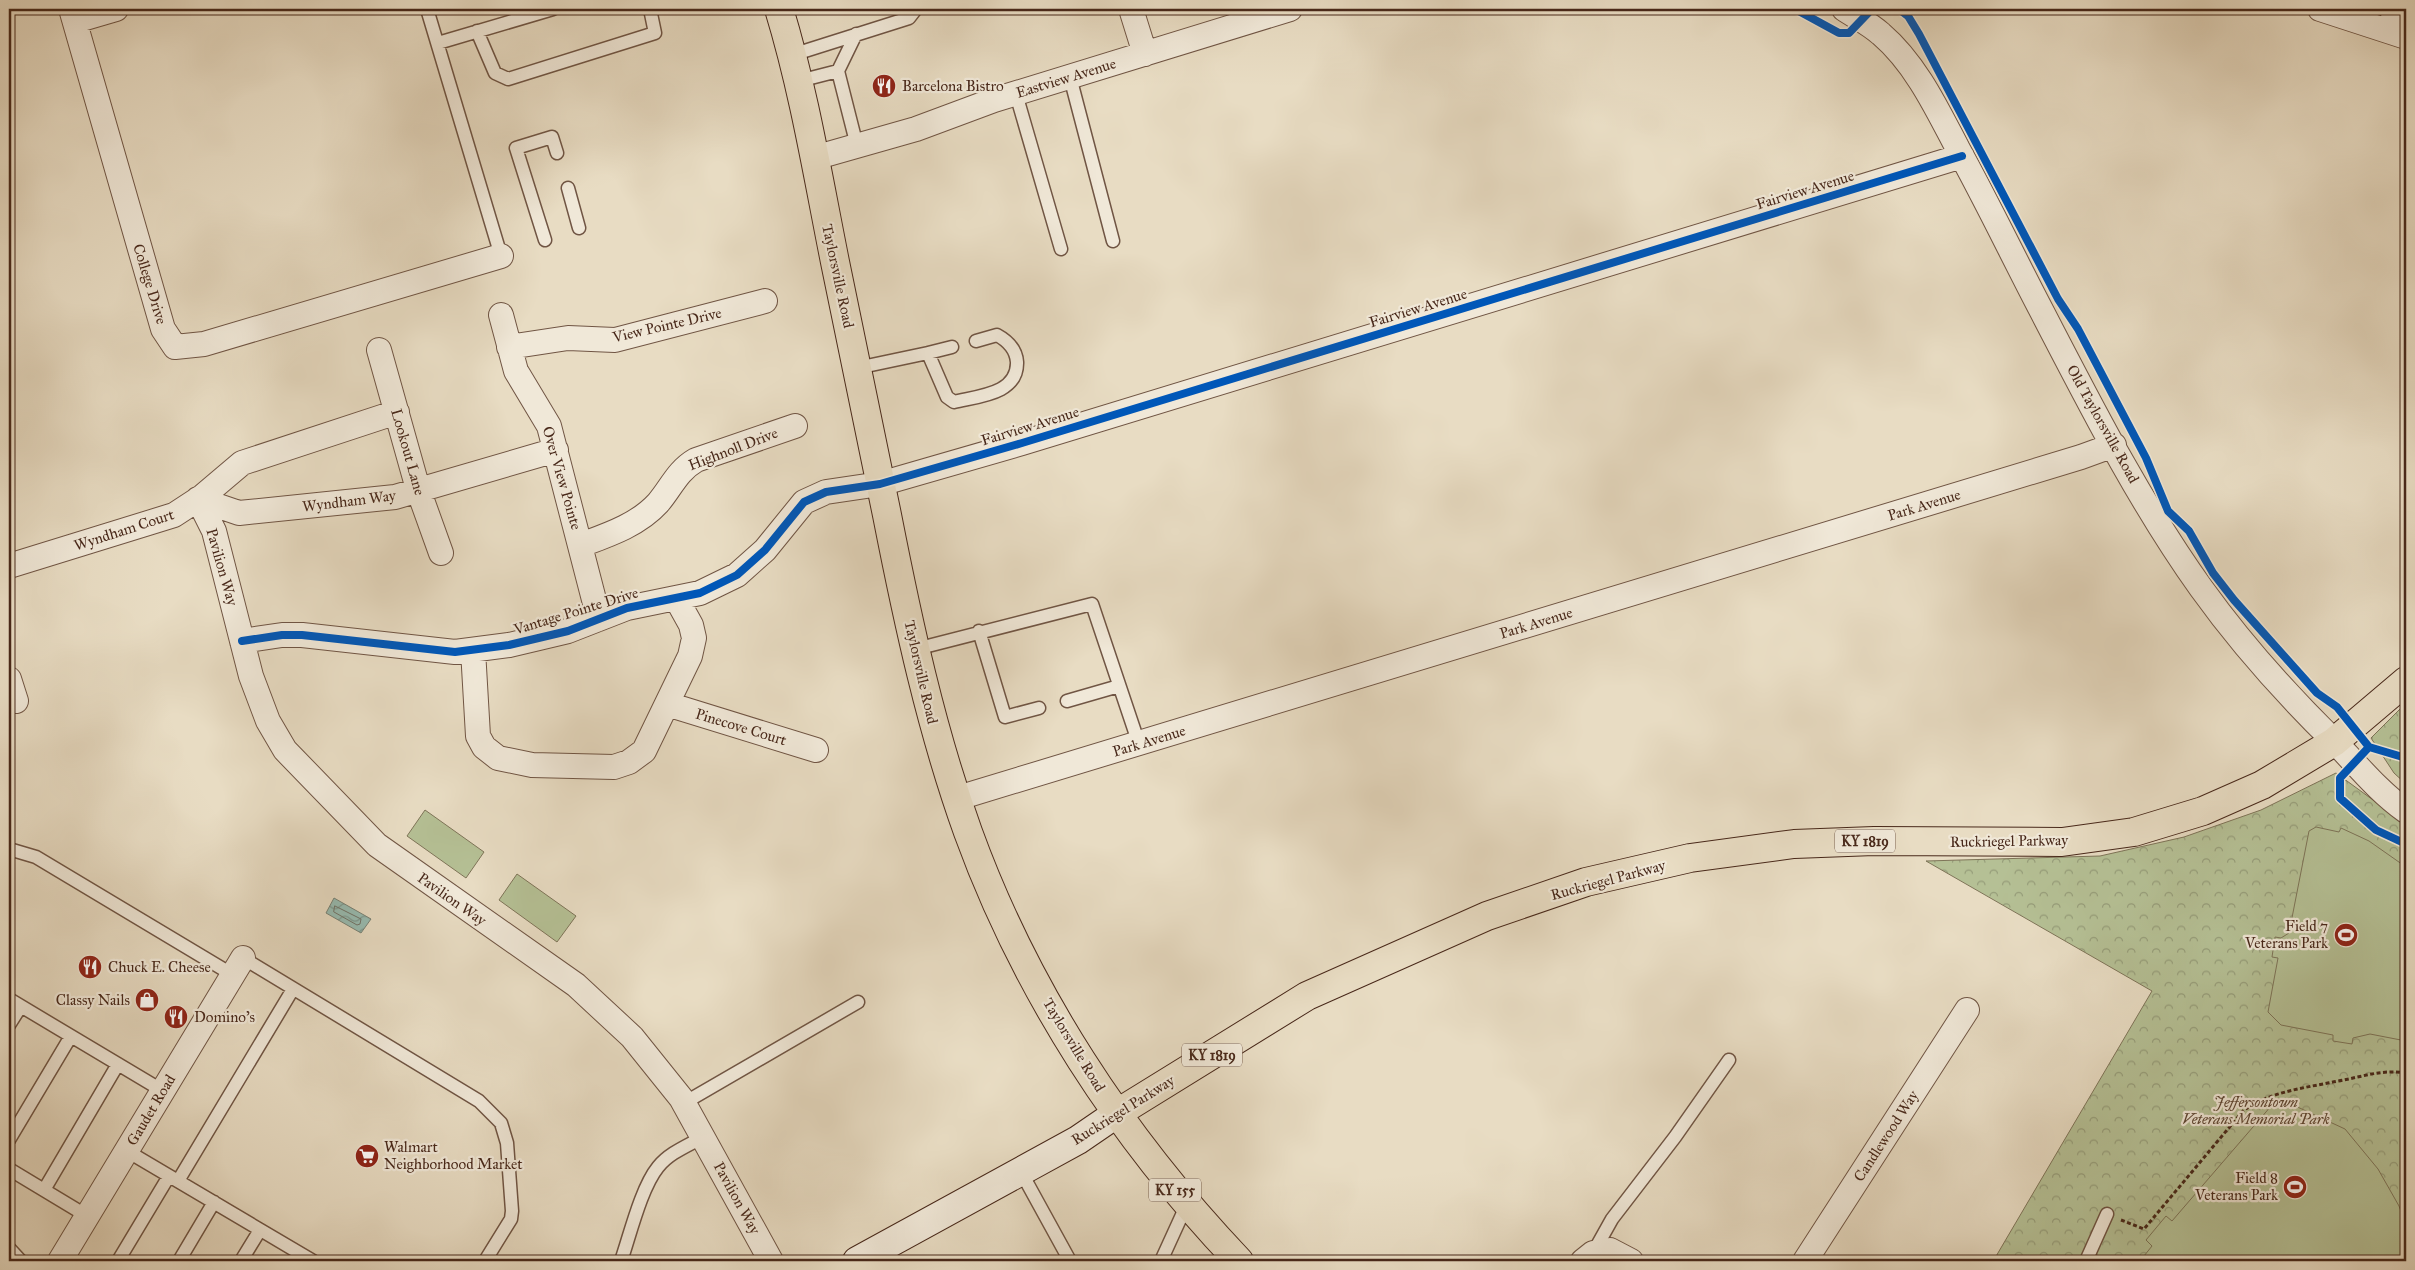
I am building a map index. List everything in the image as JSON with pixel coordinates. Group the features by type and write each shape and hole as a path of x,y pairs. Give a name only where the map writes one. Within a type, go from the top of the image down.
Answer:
{"main road":[{"name":"Taylorsville Road","path":"780,9 798,81 880,484 916,648 935,729 968,833 1028,967 1083,1064 1116,1114 1187,1204 1239,1261"},
{"name":"Ruckriegel Parkway","path":"857,1261 1020,1170 1078,1140 1116,1114 1307,996 1487,916 1586,882 1690,858 1794,844 1874,841 2052,842 2134,832 2203,811 2262,785 2334,742 2406,681"}],"street":[{"path":"73,15 116,9"},
{"path":"1131,9 1145,54"},
{"name":"Eastview Avenue","path":"814,158 916,129 1016,94 1290,9"},
{"name":"Old Taylorsville Road","path":"1844,9 1881,34 1904,59 1941,116 2114,446 2159,524 2205,593 2316,724 2375,784 2406,812"},
{"path":"2320,9 2397,25"},
{"name":"College Drive","path":"73,15 163,329 175,347 204,344 500,256"},
{"name":"Fairview Avenue","path":"880,484 1022,443 1962,156"},
{"name":"View Pointe Drive","path":"509,347 568,338 615,340 765,301"},
{"name":"Over View Pointe","path":"501,315 516,371 549,426 599,619"},
{"name":"Lookout Lane","path":"379,350 418,489 441,553"},
{"name":"Wyndham Court","path":"9,566 174,515 198,499 242,463 397,412"},
{"name":"Highnoll Drive","path":"581,545 604,537 642,518 659,502 684,467 696,460 795,426"},
{"name":"Park Avenue","path":"958,798 2114,446"},
{"name":"Wyndham Way","path":"198,499 239,513 395,497 556,450"},
{"name":"Vantage Pointe Drive","path":"242,641 282,635 302,635 455,652 509,645 568,631 626,608 700,593 737,575 765,550 804,502 826,492 880,484"},
{"name":"Pavilion Way","path":"198,499 214,531 251,676 268,721 285,750 306,774 377,845 576,985 632,1037 684,1103 771,1261"},
{"path":"473,650 478,736 484,747 498,758 532,765 614,767 629,762 644,751 690,656 694,638 692,625 676,598"},
{"path":"9,679 16,702"},
{"name":"Pinecove Court","path":"667,704 816,750"},
{"name":"Gaudet Road","path":"60,1261 238,966"},
{"name":"Candlewood Way","path":"1805,1261 1966,1010"},
{"path":"1588,1257 1610,1250 1631,1261"}],"lane":[{"path":"427,9 500,256"},
{"path":"438,43 552,9"},
{"path":"478,31 495,73 508,79 655,34 650,9"},
{"path":"792,55 909,18 916,9"},
{"path":"856,34 838,71 857,146"},
{"path":"798,81 838,71"},
{"path":"1070,77 1113,241"},
{"path":"1016,94 1060,249"},
{"path":"545,240 516,148 552,137 557,153"},
{"path":"568,188 579,228"},
{"path":"928,353 947,397 954,402 1003,389 1013,382 1017,370 1016,354 1007,340 997,335 976,340"},
{"path":"857,368 952,347"},
{"path":"916,648 1092,604 1139,744"},
{"path":"979,631 1005,717 1039,708"},
{"path":"1067,700 1120,686"},
{"path":"9,849 36,857 238,966 293,989 479,1101 501,1124 507,1143 512,1211 511,1219 485,1261"},
{"path":"118,1261 174,1178 293,989"},
{"path":"9,999 163,1091"},
{"path":"684,1103 858,1002"},
{"path":"9,1026 21,1006"},
{"path":"9,1140 71,1036"},
{"path":"1588,1257 1612,1219 1675,1137 1729,1060"},
{"path":"44,1190 118,1064"},
{"path":"621,1261 650,1179 658,1166 670,1155 703,1137"},
{"path":"127,1151 307,1260"},
{"path":"9,1169 87,1216"},
{"path":"1020,1170 1070,1261"},
{"path":"179,1261 214,1202"},
{"path":"1161,1261 1187,1204"},
{"path":"2086,1261 2107,1214"},
{"path":"241,1261 260,1230"},
{"path":"9,1248 21,1261"}],"path":[{"path":"2107,1214 2144,1229 2243,1111 2258,1101 2297,1088 2389,1070 2406,1073"}],"green space":[{"path":"2406,703 2406,784 2394,773 2371,738"},
{"name":"Jeffersontown Veterans Memorial Park","path":"2336,773 2406,824 2406,1261 1999,1261 1995,1258 2152,991 1926,861 2100,856 2184,837 2261,810"},
{"path":"425,810 484,852 466,878 407,836"},
{"name":"Field 7 Veterans Park","path":"2316,827 2339,832 2341,828 2369,841 2406,867 2406,1041 2370,1034 2353,1038 2352,1044 2333,1041 2333,1035 2281,1025 2268,1012 2278,958 2272,957 2275,937 2281,938 2289,933 2309,831"},
{"path":"517,874 576,916 557,942 499,900"},
{"name":"Field 8 Veterans Park","path":"2278,1098 2345,1129 2378,1169 2399,1206 2406,1224 2406,1261 2140,1261 2152,1246 2146,1240 2166,1216 2172,1221"}],"water":[{"path":"334,898 371,919 361,933 326,913"}],"cycle path":[{"path":"1795,9 1839,33 1849,33 1872,9"},
{"path":"1899,9 1908,16 1919,34 2058,299 2078,329 2146,458 2168,511 2189,531 2213,573 2234,600 2317,693 2337,707 2369,747 2406,758"},
{"path":"242,641 282,635 302,635 455,652 509,645 568,631 627,608 700,593 737,575 765,550 804,502 826,492 880,484 1022,443 1962,156"},
{"path":"2369,747 2340,778 2340,798 2376,830 2406,844"}],"place":[{"name":"Barcelona Bistro","path":"884,86"},
{"name":"Field 7 Veterans Park","path":"2346,935"},
{"name":"Chuck E. Cheese","path":"90,967"},
{"name":"Classy Nails","path":"147,1000"},
{"name":"Domino's","path":"176,1017"},
{"name":"Walmart Neighborhood Market","path":"367,1156"},
{"name":"Field 8 Veterans Park","path":"2295,1187"}]}
